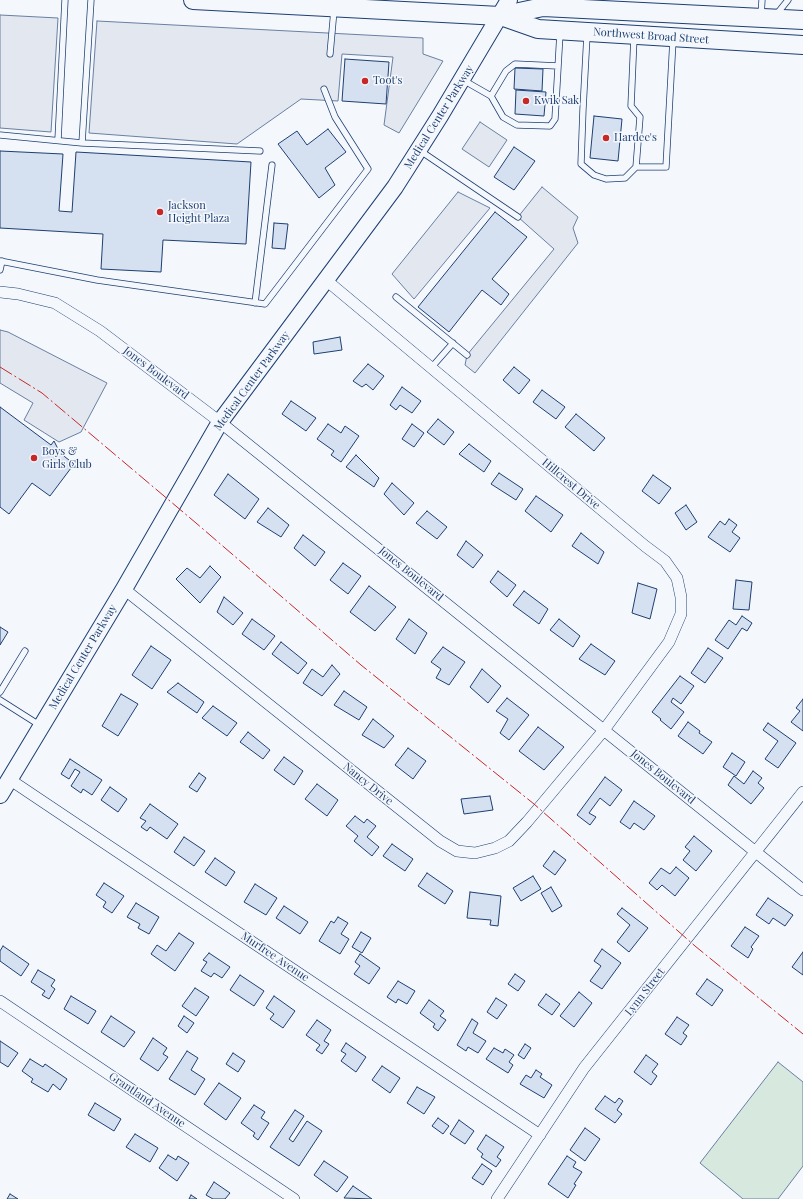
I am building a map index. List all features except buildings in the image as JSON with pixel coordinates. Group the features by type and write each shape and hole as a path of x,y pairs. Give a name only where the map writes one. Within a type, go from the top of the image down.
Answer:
{"main road":[{"name":"Northwest Broad Street","path":"193,0 339,5 500,16 538,29 803,45"},
{"name":"Medical Center Parkway","path":"0,795 124,589 220,422 395,187 463,80 509,0"},
{"name":"Northwest Broad Street","path":"500,16 543,7 765,12 803,20"}],"street":[{"name":"Hillcrest Drive","path":"326,280 645,546 665,561 677,578 681,597 681,614 669,642 604,730"},
{"name":"Jones Boulevard","path":"0,292 18,294 55,303 100,331 220,422 803,890"},
{"name":"Nancy Drive","path":"124,589 440,841 457,851 475,853 495,848 509,841 527,822 604,730"},
{"name":"Murfree Avenue","path":"9,779 540,1135"},
{"name":"Lynn Street","path":"497,1199 584,1068 803,792"},
{"name":"Grantland Avenue","path":"0,1001 294,1199"}],"lane":[{"path":"58,140 65,0"},
{"path":"82,143 91,0"},
{"path":"765,12 788,0"},
{"path":"330,54 339,5"},
{"path":"463,80 491,96 503,117 517,125 550,126 555,119 560,30"},
{"path":"588,32 581,164 594,175 606,179 625,178 636,167 640,117 631,106 635,35"},
{"path":"636,167 666,167 673,37"},
{"path":"491,96 506,71 515,64 558,66"},
{"path":"0,270 1,261 97,280 265,304 368,169 335,117 324,89"},
{"path":"0,135 82,143 260,151"},
{"path":"419,149 518,217"},
{"path":"255,303 272,165"},
{"path":"396,296 467,355"},
{"path":"431,368 453,343"},
{"path":"0,692 25,651"},
{"path":"0,700 41,726"}],"shaded area":[{"path":"0,15 58,18 51,132 0,128"},
{"path":"97,21 423,38 423,54 443,61 399,133 384,125 393,57 342,54 338,101 301,99 237,144 89,133"},
{"path":"480,122 507,140 489,167 462,149"},
{"path":"542,187 578,217 573,228 578,243 475,373 465,365 467,355 554,249 518,217"},
{"path":"458,192 490,208 414,299 392,274"},
{"path":"0,330 8,332 107,383 81,432 59,442 24,420 33,403 0,383"},
{"path":"778,1062 803,1082 803,1166 778,1199 743,1199 700,1163"}],"power":[{"path":"0,367 42,393 361,665 534,804 695,946 803,1034"}],"place":[{"name":"Toot's","path":"365,81"},
{"name":"Kwik Sak","path":"526,101"},
{"name":"Hardee's","path":"606,138"},
{"name":"Jackson Height Plaza","path":"160,212"},
{"name":"Boys & Girls Club","path":"34,458"}]}
